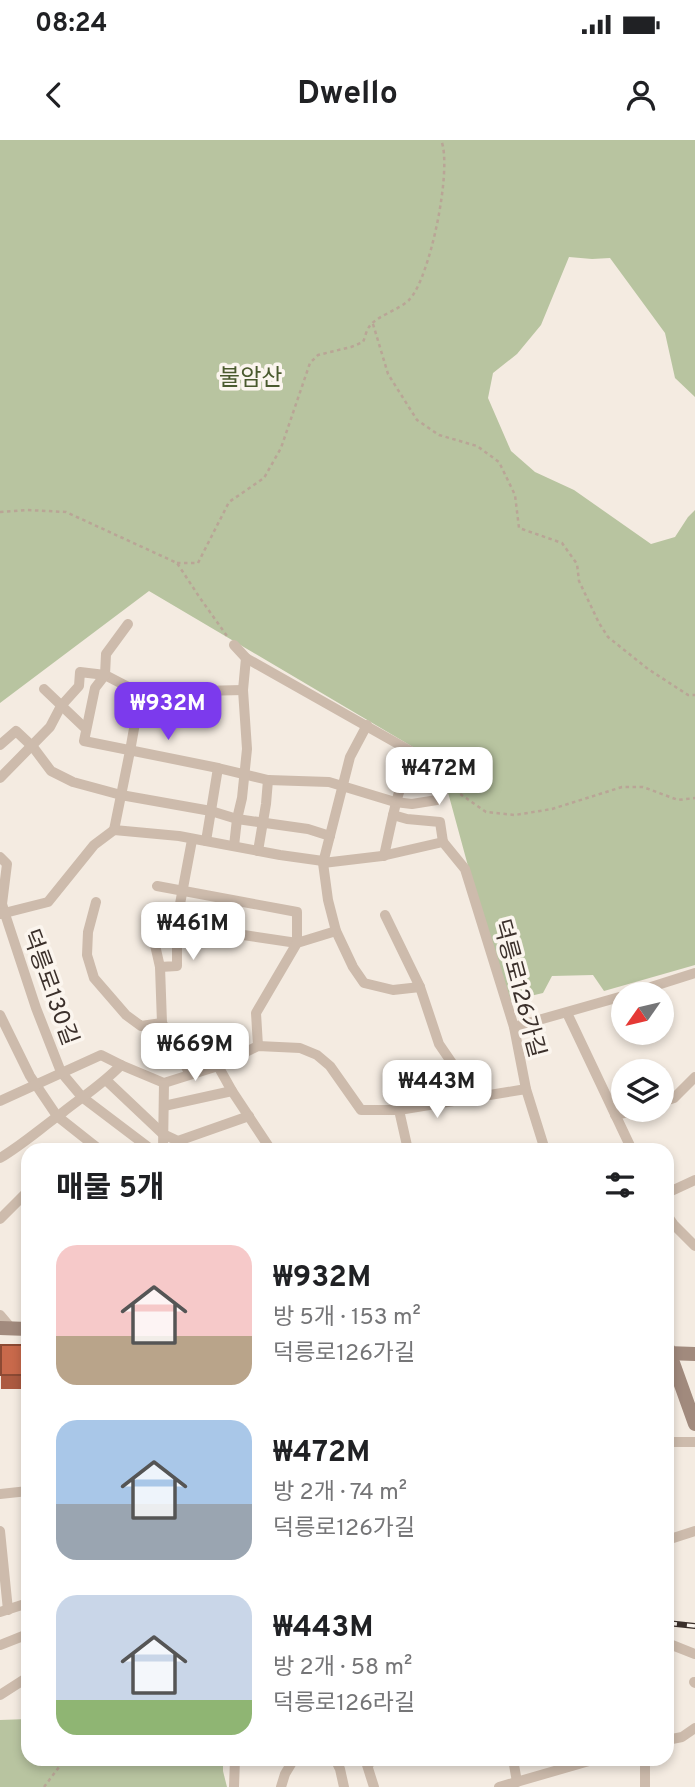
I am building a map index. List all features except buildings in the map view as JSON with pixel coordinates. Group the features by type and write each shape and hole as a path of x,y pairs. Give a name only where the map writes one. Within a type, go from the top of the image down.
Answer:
{"main road":[{"path":"674,1352 695,1354"},
{"path":"674,1367 695,1424"}],"street":[{"path":"128,624 106,654 106,675 95,688 84,741 268,780 329,782 396,802 412,804 437,800"},
{"path":"234,645 246,658 414,753 396,802 384,856"},
{"path":"234,846 247,749 243,690 246,658"},
{"path":"0,778 50,727 61,706 79,686 80,671 106,675 140,695 187,708 197,704 200,691 243,690"},
{"path":"44,688 86,729"},
{"path":"140,695 114,830 179,836 323,863 384,856 443,842"},
{"path":"367,725 350,757 323,863 328,900 336,931 364,983 393,990 419,987"},
{"path":"0,746 16,730 51,771 73,782 121,795 211,811 237,820 308,829 330,836"},
{"path":"206,841 218,768"},
{"path":"258,851 268,780"},
{"name":"덕릉로126가길","path":"393,815 440,822 443,842 466,869 514,1027 526,1089 543,1143"},
{"name":"덕릉로130길","path":"114,830 94,845 48,902 3,914 61,1072 82,1097 143,1143"},
{"path":"160,967 177,966 177,920 192,839"},
{"path":"0,857 7,864 3,914"},
{"path":"157,886 297,912 297,943 256,1013 258,1046"},
{"path":"96,902 88,932 87,955 94,978 126,1015 141,1026 162,1023"},
{"path":"385,915 419,987 439,1044 465,1082 471,1099"},
{"path":"177,920 203,929 297,943 336,931"},
{"path":"155,945 160,967 162,1023 190,1074"},
{"path":"667,982 695,973"},
{"path":"514,1027 611,1000"},
{"path":"567,1013 611,1106"},
{"path":"0,1015 36,1086 57,1116 91,1143"},
{"path":"0,1101 101,1055 164,1083 218,1066 258,1046 300,1048 317,1055 330,1066 361,1110 399,1111 526,1089"},
{"path":"23,1143 107,1080 121,1065"},
{"path":"218,1066 266,1143"},
{"path":"674,1098 695,1077"},
{"path":"107,1080 163,1134 178,1142 249,1116"},
{"path":"163,1143 164,1083"},
{"path":"164,1106 232,1091"},
{"path":"399,1111 406,1143"},
{"path":"618,1122 629,1143"},
{"path":"0,1158 21,1144"},
{"path":"674,1190 695,1180"},
{"path":"0,1219 21,1199"},
{"path":"674,1225 695,1246"},
{"path":"0,1315 6,1328"},
{"path":"674,1442 695,1441"},
{"path":"0,1494 21,1492"},
{"path":"0,1531 4,1611 21,1605"},
{"path":"674,1538 695,1531"},
{"path":"0,1645 21,1637"},
{"path":"674,1646 695,1654"},
{"path":"0,1695 21,1682"},
{"path":"674,1739 682,1737 695,1728"},
{"path":"234,1787 235,1766"},
{"path":"281,1787 290,1766"},
{"path":"338,1766 344,1787"},
{"path":"371,1766 374,1787"},
{"path":"514,1766 517,1783"},
{"path":"499,1787 573,1766"},
{"path":"645,1766 645,1787"}],"path":[{"path":"0,512 66,512 177,563 198,563 229,502 264,478 281,448 310,363 318,355 363,342 370,326 410,299 428,263 444,182 445,148 441,140"},
{"path":"373,324 388,374 417,420 439,435 477,446 499,462 515,495 519,528 562,543 577,564 579,581 608,637 648,669 688,695 695,695"},
{"path":"177,563 234,645"},
{"path":"414,753 430,773 486,812 515,815 552,810 622,787 643,787 678,800 695,798"},
{"path":"44,1787 60,1766"}],"green space":[{"name":"불암산","path":"0,140 695,140 695,397 675,378 665,333 610,258 569,257 541,325 517,354 493,373 488,398 511,451 535,472 574,490 651,544 675,537 695,510 695,965 636,982 611,982 611,989 604,991 593,975 552,976 543,993 505,1002 440,763 149,591 0,703"},
{"path":"21,1719 21,1766 223,1766 227,1787 0,1787 0,1720"}],"railway":[{"path":"674,1624 695,1626"}]}
